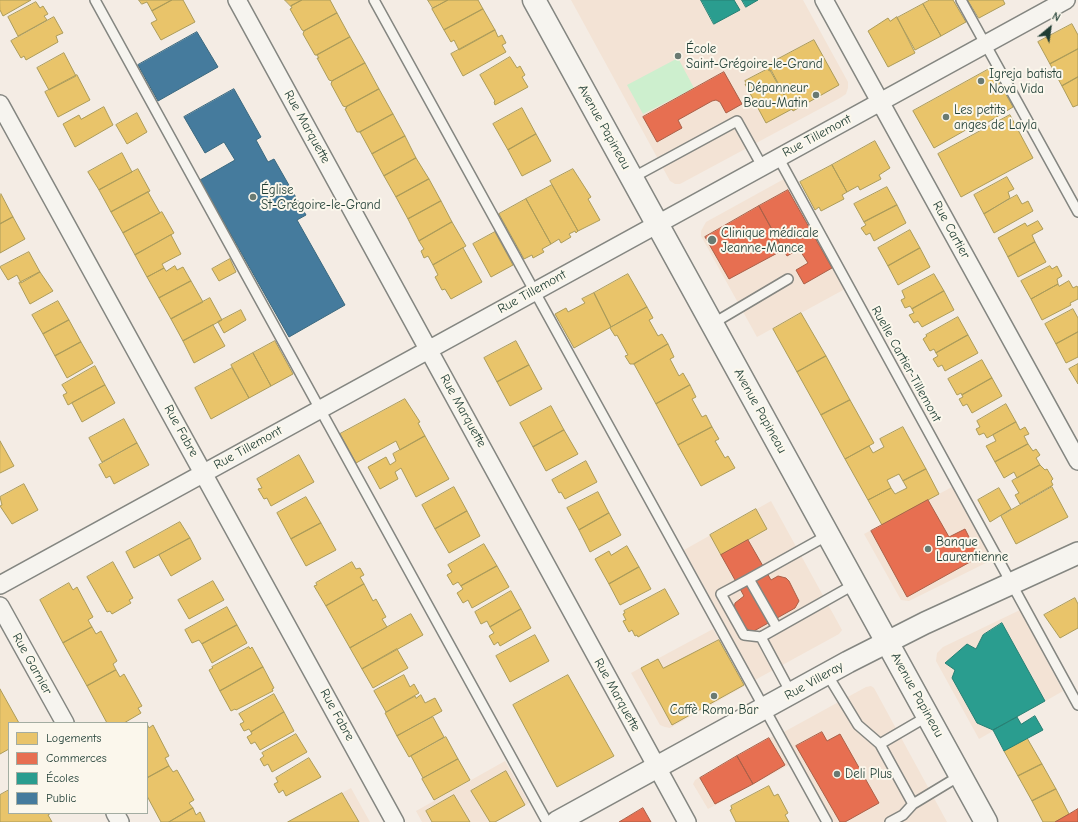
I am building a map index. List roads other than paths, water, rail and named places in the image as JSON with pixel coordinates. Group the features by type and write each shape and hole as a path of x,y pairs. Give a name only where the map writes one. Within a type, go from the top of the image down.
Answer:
{"main road":[{"name":"Avenue Papineau","path":"534,0 986,822"}],"street":[{"name":"Rue Marquette","path":"237,0 429,349 656,768 687,822"},
{"name":"Rue Cartier","path":"824,0 1078,461"},
{"name":"Rue Tillemont","path":"0,585 319,408 1066,0"},
{"name":"Rue Fabre","path":"0,104 395,822"},
{"name":"Rue Villeray","path":"557,822 791,693 888,642 925,623 1078,553"},
{"name":"Rue Garnier","path":"0,606 64,722"}],"lane":[{"path":"95,0 547,822"},
{"path":"374,0 827,822"},
{"path":"961,0 1078,212"},
{"path":"632,178 737,121 762,166"},
{"name":"Ruelle Cartier-Tillemont","path":"778,157 1078,705"},
{"path":"712,324 788,279"},
{"path":"828,535 721,594 744,635 761,637 855,584"},
{"path":"749,578 777,628"},
{"path":"761,637 791,693"},
{"path":"827,674 858,725 880,744 913,804"},
{"path":"880,744 928,716"},
{"path":"890,822 903,815 913,804 961,775"}],"place":[{"name":"École Saint-Grégoire-le-Grand","path":"678,56"},
{"name":"Igreja batista Nova Vida","path":"981,81"},
{"name":"Dépanneur Beau-Matin","path":"816,95"},
{"name":"Les petits anges de Layla","path":"946,117"},
{"name":"Église St-Grégoire-le-Grand","path":"253,197"},
{"name":"Clinique médicale Jeanne-Mance","path":"712,240"},
{"name":"Banque Laurentienne","path":"928,549"},
{"name":"Caffè Roma Bar","path":"714,696"},
{"name":"Deli Plus","path":"837,774"}]}
